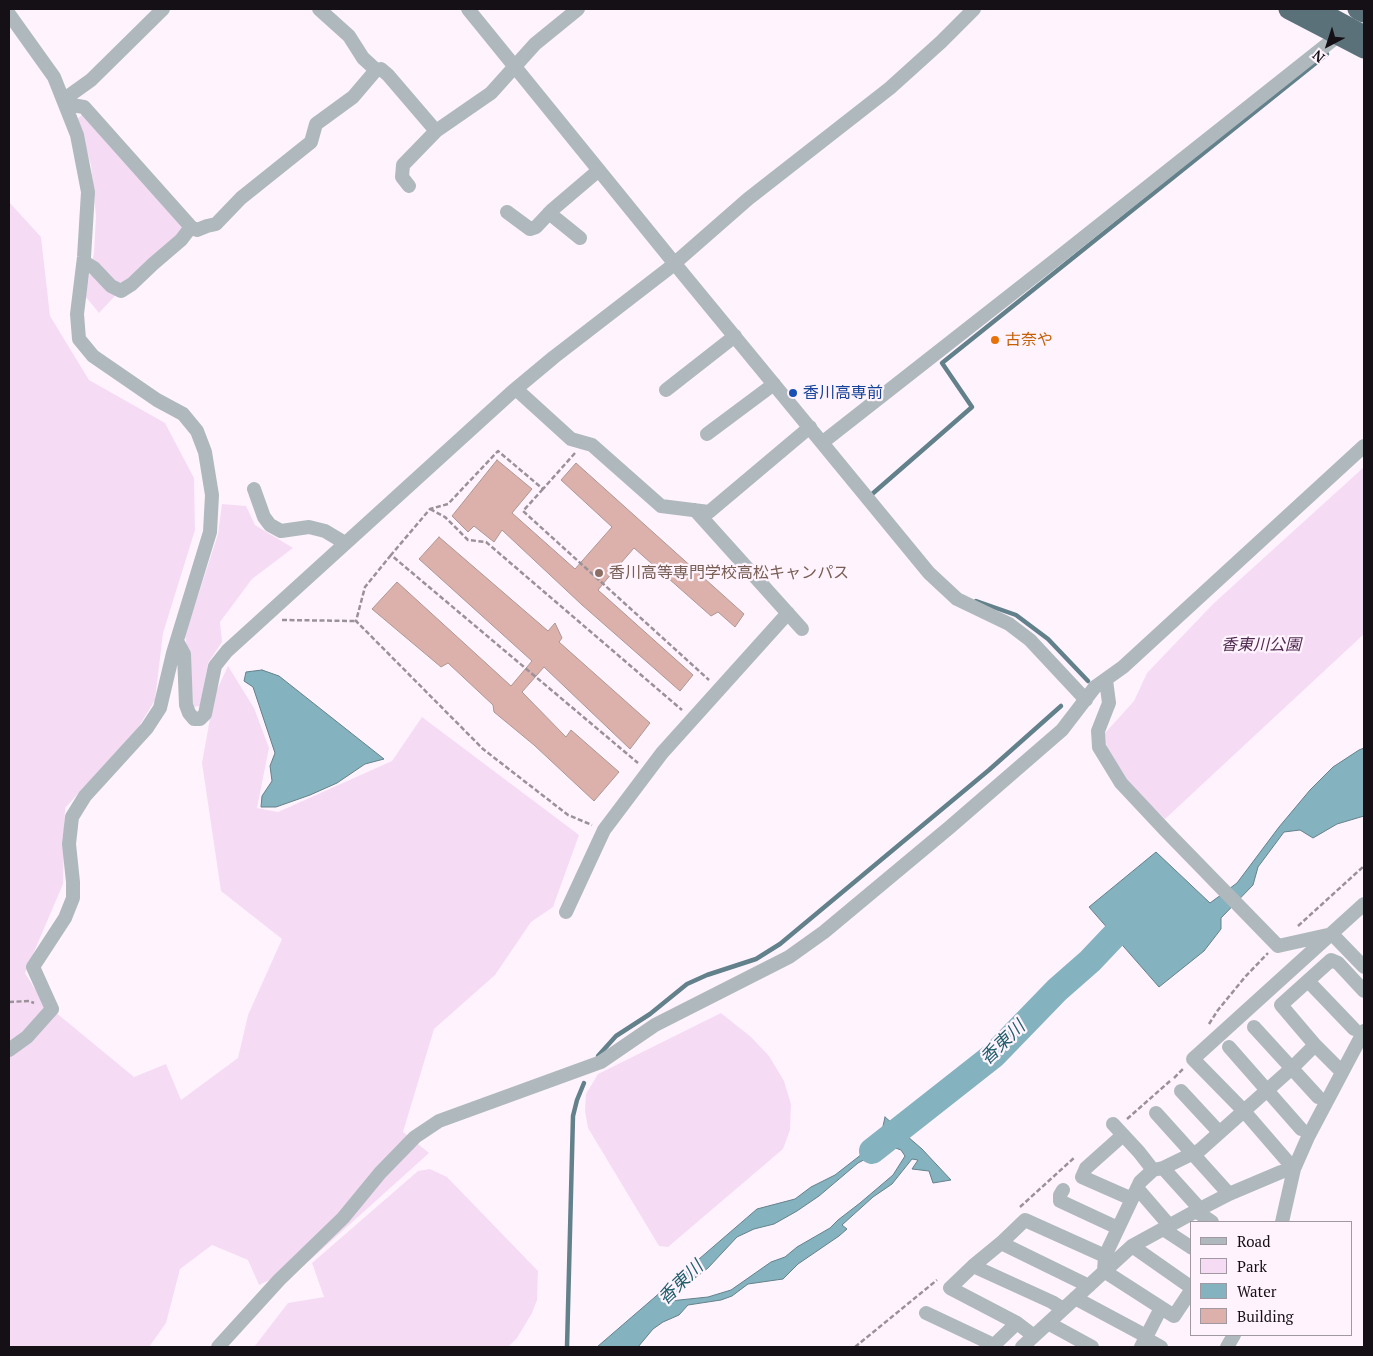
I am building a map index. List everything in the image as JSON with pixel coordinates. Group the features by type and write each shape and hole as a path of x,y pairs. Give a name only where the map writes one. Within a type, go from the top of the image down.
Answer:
{"highway":[{"path":"1289,9 1364,48"},
{"path":"1314,9 1364,36"},
{"path":"1358,9 1364,14"}],"street":[{"path":"64,102 91,80 162,9"},
{"path":"319,9 349,36 363,58 376,70"},
{"path":"468,9 675,264 943,587 957,599 1009,624 1030,640 1086,700"},
{"path":"408,186 402,177 403,165 436,131 491,93 535,44 578,9"},
{"path":"177,641 184,654 186,705 189,714 194,719 200,718 205,714 216,666 227,650 516,389 554,357 675,264 748,199 890,88 966,12"},
{"path":"9,14 54,77 77,135 88,192 84,262 77,314 79,339 93,356 157,400 183,414 197,431 205,452 212,495 210,532 177,641 160,708 147,728 85,796 72,817 69,844 73,898 65,918 33,967 52,1009 27,1037 9,1050"},
{"path":"823,442 1067,251 1364,14"},
{"path":"64,102 84,107 191,227 197,230 216,224 241,198 311,142 316,124 353,97 376,70 381,69 388,75 436,131"},
{"path":"507,212 530,229 536,227 599,170"},
{"path":"549,214 580,238"},
{"path":"84,262 94,268 111,286 121,291 132,284 181,240 191,227"},
{"path":"666,390 735,336"},
{"path":"707,434 774,384"},
{"path":"516,389 571,439 592,445 661,506 709,512 810,427"},
{"path":"218,1347 278,1280 342,1218 380,1173 415,1137 440,1121 601,1062 655,1025 789,957 824,932 1062,730 1095,687 1123,667 1364,446"},
{"path":"254,489 264,517 270,525 281,531 309,526 325,531 345,543"},
{"path":"695,510 802,629"},
{"path":"566,912 604,830 648,772 788,613"},
{"path":"1106,680 1109,703 1098,731 1099,747 1121,783 1278,946 1332,934"},
{"path":"1294,1169 1243,1110 1193,1059 1364,904"},
{"path":"1332,934 1364,966"},
{"path":"1342,1072 1281,1005 1331,960 1338,963 1364,991"},
{"path":"1282,1221 1294,1169 1308,1137 1342,1072 1359,1030 1308,981"},
{"path":"1254,1026 1318,1097"},
{"path":"1104,1271 1105,1256 1140,1182 1158,1169 1192,1155 1292,1068 1316,1044"},
{"path":"1229,1047 1266,1091 1301,1128"},
{"path":"1181,1090 1219,1132"},
{"path":"1156,1113 1229,1194"},
{"path":"1112,1124 1211,1221"},
{"path":"1123,1135 1086,1168 1082,1177 1135,1194 1166,1227 1190,1246"},
{"path":"1022,1347 1132,1246 1229,1194 1281,1172 1294,1169"},
{"path":"1063,1190 1060,1195 1060,1202 1118,1228"},
{"path":"1034,1336 1017,1323 950,1288 1025,1220 1105,1256"},
{"path":"1001,1243 1089,1286"},
{"path":"1132,1246 1190,1288"},
{"path":"973,1266 1052,1302 1063,1309"},
{"path":"1104,1271 1174,1316 1190,1292"},
{"path":"1075,1298 1144,1340 1161,1347"},
{"path":"1144,1340 1161,1308"},
{"path":"926,1314 994,1345 1017,1323"},
{"path":"1048,1323 1092,1347"},
{"path":"1227,1347 1233,1336"}],"path":[{"path":"584,443 523,512 720,689"},
{"path":"356,622 365,587 391,555 430,510 448,504 498,451 543,489"},
{"path":"430,510 445,517 468,540 486,542 693,719"},
{"path":"391,555 648,772"},
{"path":"260,620 356,622 483,749 568,814 604,830"},
{"path":"1207,1029 1218,1010 1245,977 1272,949 1278,946 1364,866"},
{"path":"9,1002 28,1001 52,1009"},
{"path":"1128,1118 1193,1059"}],"green space":[{"path":"83,114 183,225 180,237 131,279 99,313 85,296 94,253 96,216 91,165 77,119"},
{"path":"9,202 41,237 50,316 89,380 165,423 194,478 195,530 163,633 155,700 138,728 65,808 63,884 25,973 43,1002 134,1077 166,1064 181,1100 238,1058 248,1015 282,939 221,891 202,763 214,696 228,666 254,708 269,748 257,808 278,812 392,761 422,717 579,835 553,907 531,922 495,975 434,1029 403,1132 429,1153 309,1261 259,1285 248,1260 212,1245 180,1269 166,1323 149,1347 9,1347"},
{"name":"香東川公園","path":"1364,467 1364,634 1165,819 1136,792 1118,770 1107,750 1105,733 1134,701 1147,673 1213,604"},
{"path":"222,504 246,506 255,525 293,548 252,579 220,622 222,642 208,663 200,706 193,707 191,666 185,636 218,534"},
{"path":"721,1013 751,1037 769,1056 784,1081 791,1104 790,1130 783,1149 668,1247 659,1246 588,1128 585,1111 586,1094 598,1074"},
{"path":"430,1169 447,1177 538,1271 537,1300 532,1313 517,1338 508,1347 254,1347 288,1303 324,1297 312,1263 418,1171"}],"water":[{"path":"262,670 279,676 384,759 365,764 337,783 310,795 276,807 261,807 262,796 272,781 270,766 275,753 253,687 244,681 246,672"},
{"path":"1364,748 1364,816 1337,824 1313,838 1300,830 1284,832 1258,867 1253,885 1221,918 1221,929 1204,951 1159,987 1089,907 1156,852 1210,903 1237,883 1279,827 1310,790 1333,767"},
{"path":"885,1117 922,1149 951,1180 933,1183 929,1171 912,1169 918,1160 912,1159 892,1184 873,1197 842,1225 847,1229 798,1264 783,1279 748,1284 732,1296 721,1300 688,1305 679,1315 653,1329 638,1347 597,1347 757,1209 795,1199 811,1187 835,1175 880,1140","holes":["890,1146 901,1150 905,1156 893,1175 830,1228 797,1247 785,1257 771,1262 731,1290 708,1297 670,1301 682,1288 708,1268 737,1237 754,1229 774,1224 797,1211 819,1196 858,1163"]}],"building":[{"path":"497,460 532,489 512,513 575,569 612,527 561,480 576,463 744,614 735,627 718,612 711,616 634,548 607,579 598,590 693,675 680,691 581,604 502,530 494,542 474,526 468,532 452,516"},
{"path":"439,537 548,631 555,623 562,638 559,642 650,723 630,749 544,667 522,692 566,737 571,730 619,772 594,801 534,745 494,712 493,705 448,663 441,667 372,609 397,582 511,686 532,661 419,559"}],"waterway":[{"path":"873,498 871,495 972,407 942,363 1327,54"},
{"path":"976,601 1016,615 1048,639 1088,681"},
{"path":"598,1056 616,1036 650,1014 687,984 707,975 756,959 780,944 989,770 1061,706"},
{"name":"香東川","path":"872,1151 994,1055 1057,990 1090,961 1126,923 1136,907"},
{"path":"567,1347 573,1116 584,1083"}],"place":[{"name":"古奈や","path":"995,340"},
{"name":"香川高専前","path":"793,393"},
{"name":"香川高等専門学校高松キャンパス","path":"599,573"}]}
